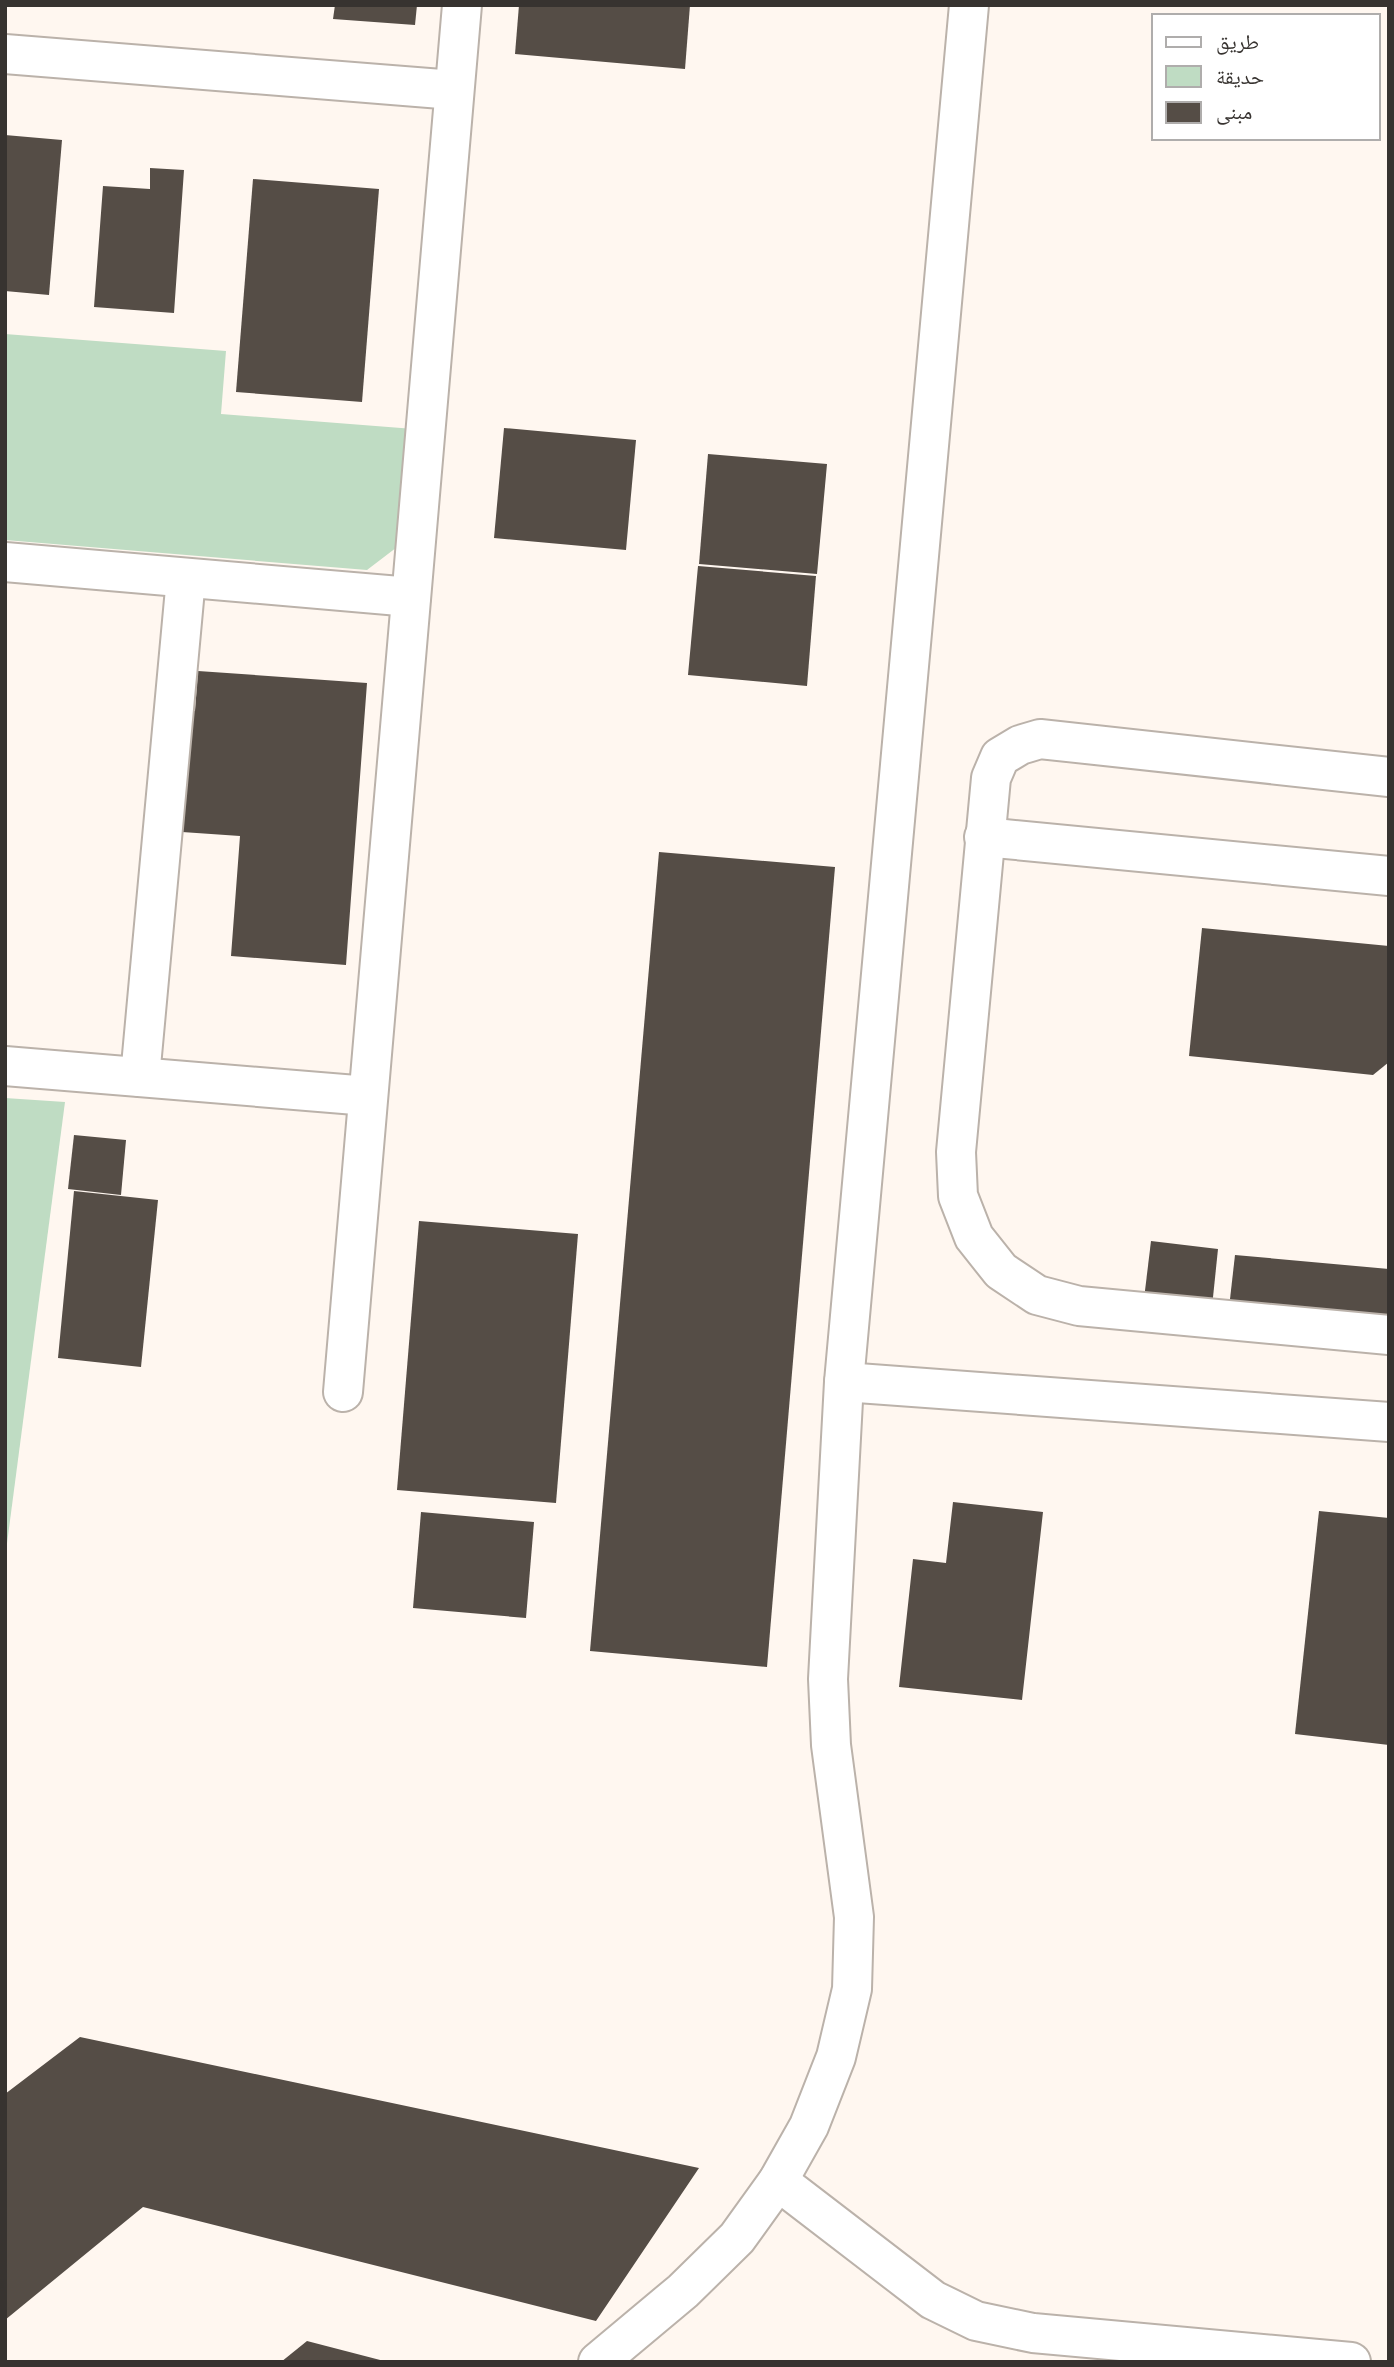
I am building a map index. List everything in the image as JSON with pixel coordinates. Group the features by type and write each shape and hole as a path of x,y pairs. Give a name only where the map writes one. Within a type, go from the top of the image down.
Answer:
{"street":[{"path":"343,1392 462,5"},
{"path":"598,2362 683,2291 737,2238 778,2180 809,2126 836,2057 852,1989 854,1917 831,1745 828,1679 844,1382 969,5"},
{"path":"5,54 454,90"},
{"path":"5,562 411,597"},
{"path":"140,1077 186,578"},
{"path":"1389,777 1040,738 1020,745 1000,757 991,778 984,837 956,1152 958,1195 974,1237 1001,1271 1037,1295 1079,1306 1389,1335"},
{"path":"984,837 1389,876"},
{"path":"5,1066 368,1096"},
{"path":"844,1382 1389,1422"},
{"path":"778,2180 933,2300 976,2321 1033,2333 1351,2362"}],"green space":[{"path":"5,334 226,351 221,414 414,429 405,541 367,570 5,540"},
{"path":"5,1098 65,1102 6,1551 5,1551"}],"building":[{"path":"335,5 417,5 415,25 333,19"},
{"path":"519,5 690,5 685,69 515,54"},
{"path":"5,135 62,140 49,295 5,291"},
{"path":"150,168 184,170 174,313 94,307 103,186 150,189"},
{"path":"253,179 379,189 362,402 236,392"},
{"path":"504,428 636,440 626,550 494,538"},
{"path":"708,454 827,464 817,574 699,564"},
{"path":"698,566 816,576 807,686 688,675"},
{"path":"198,671 367,683 346,965 231,956 240,836 182,832 184,802 179,709 195,711"},
{"path":"659,852 835,867 767,1667 590,1651"},
{"path":"1202,928 1389,946 1389,1062 1373,1075 1189,1056"},
{"path":"74,1135 126,1140 121,1195 68,1189"},
{"path":"74,1191 158,1200 141,1367 58,1358"},
{"path":"419,1221 578,1234 556,1503 397,1490"},
{"path":"1151,1241 1218,1249 1212,1307 1144,1299"},
{"path":"1235,1255 1389,1269 1389,1323 1229,1308"},
{"path":"953,1502 1043,1512 1022,1700 899,1687 913,1559 946,1563"},
{"path":"1319,1511 1389,1518 1389,1745 1295,1734"},
{"path":"421,1512 534,1522 526,1618 413,1608"},
{"path":"80,2037 699,2168 596,2321 143,2207 5,2320 5,2094"},
{"path":"307,2341 384,2361 384,2362 281,2362"}]}
